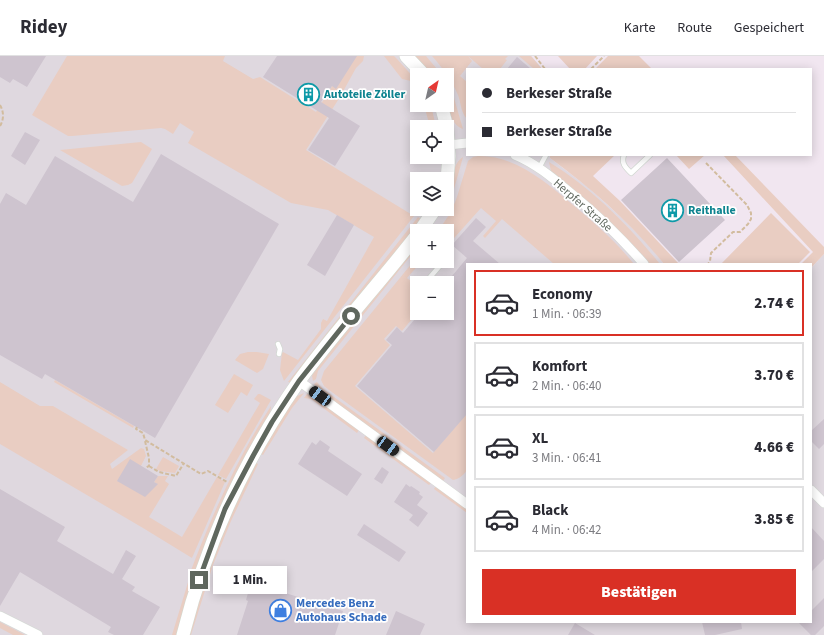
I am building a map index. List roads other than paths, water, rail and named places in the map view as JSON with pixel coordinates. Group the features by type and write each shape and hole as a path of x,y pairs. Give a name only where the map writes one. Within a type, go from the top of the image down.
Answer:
{"main road":[{"path":"406,56 417,68"},
{"path":"183,635 199,580 225,509 260,443 299,381 410,244"}],"street":[{"path":"454,144 466,143"},
{"name":"Herpfer Straße","path":"517,156 539,168 594,212 623,240 643,263"},
{"path":"299,381 466,503"},
{"path":"812,491 824,503"},
{"path":"0,616 38,635"}],"lane":[{"path":"539,168 545,156"},
{"path":"624,156 622,159 624,166 631,173 649,156"},
{"path":"431,276 438,268"},
{"path":"278,344 280,349 279,354"}],"place":[{"name":"Autoteile Zöller","path":"308,94"},
{"name":"Reithalle","path":"673,210"},
{"name":"Mercedes Benz Autohaus Schade","path":"281,610"}]}
